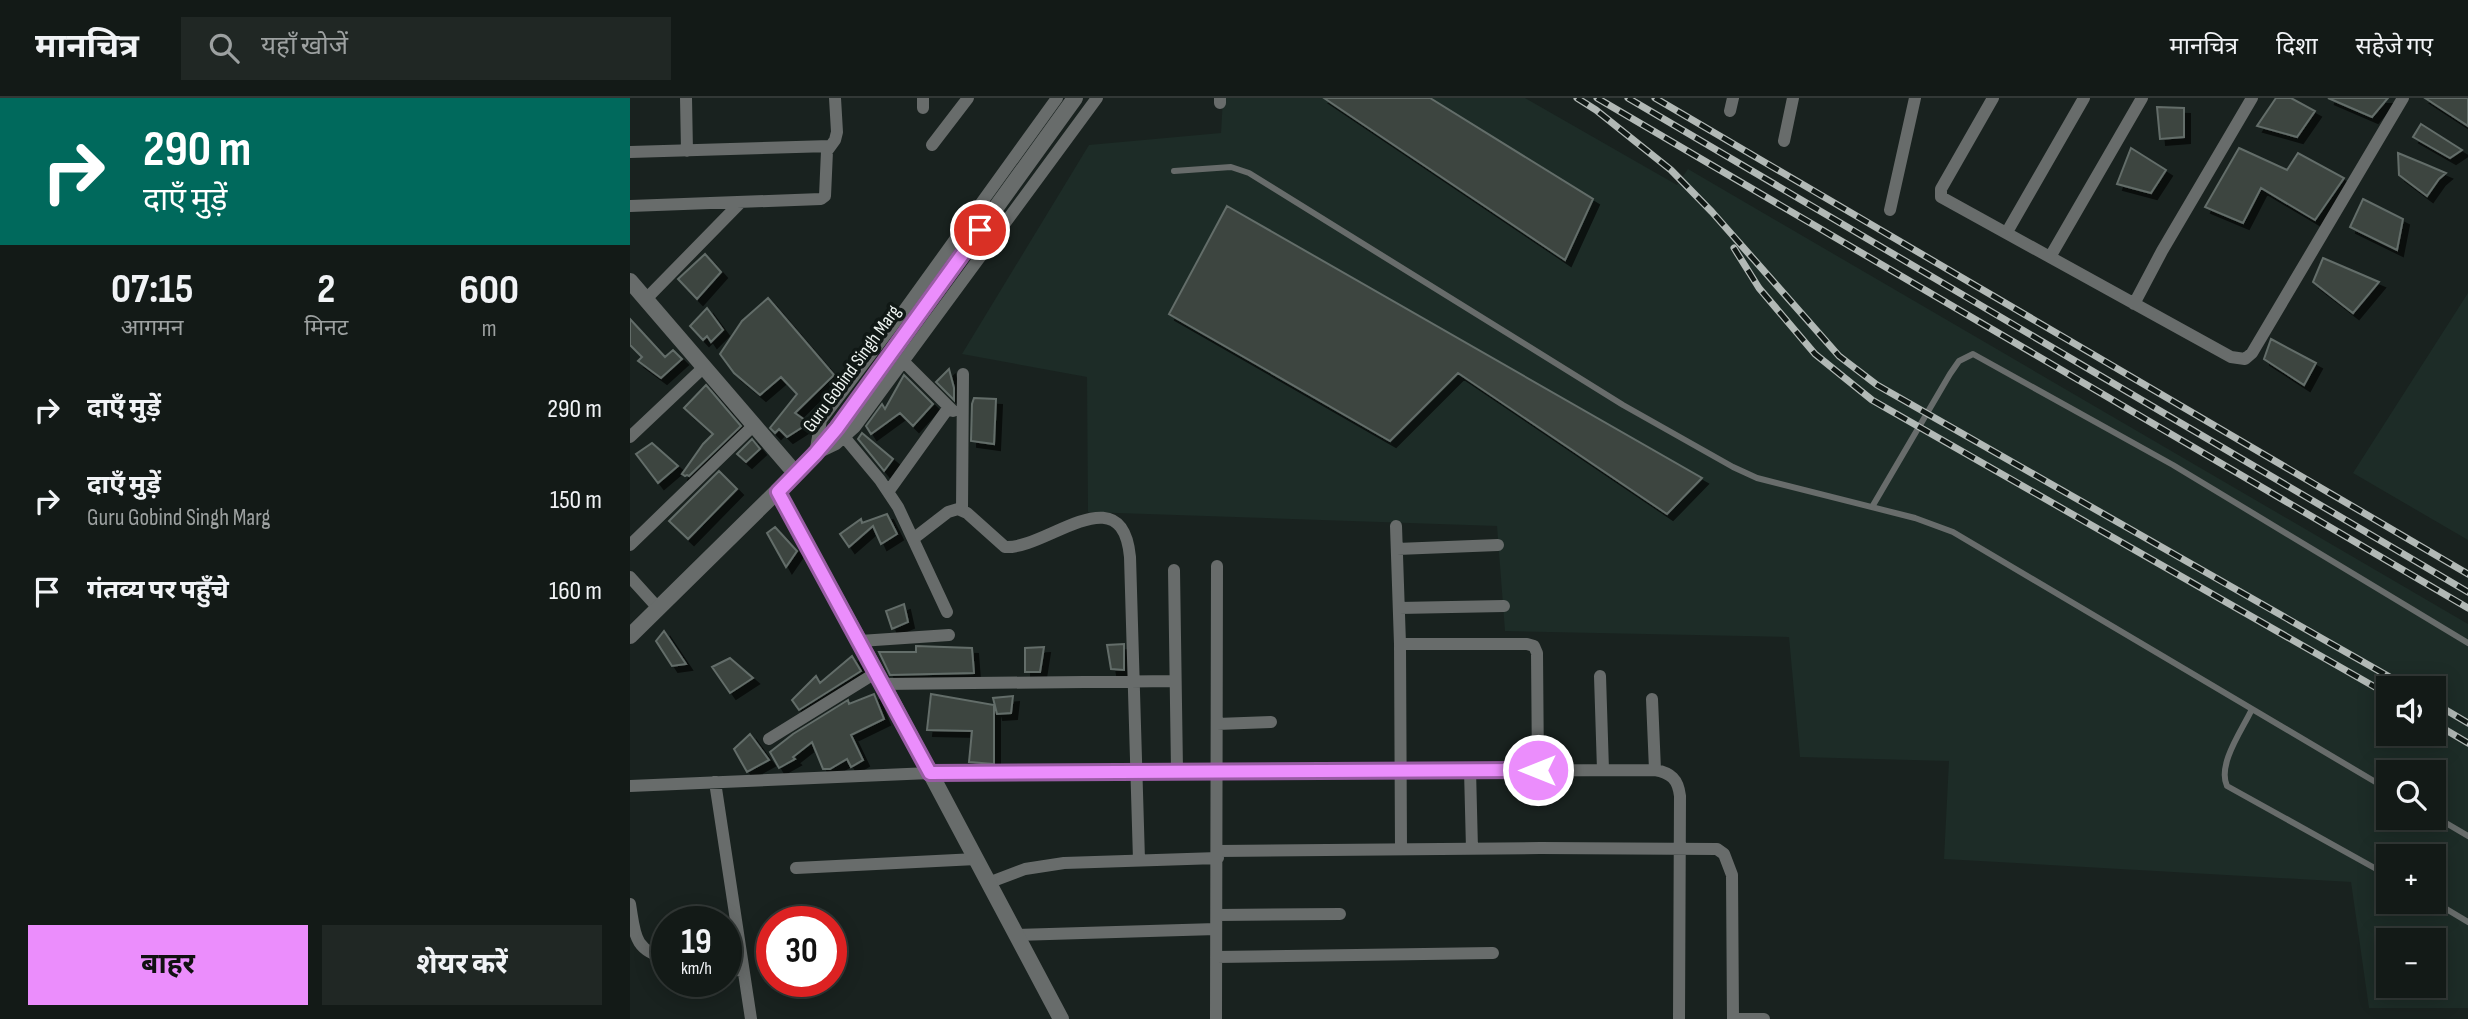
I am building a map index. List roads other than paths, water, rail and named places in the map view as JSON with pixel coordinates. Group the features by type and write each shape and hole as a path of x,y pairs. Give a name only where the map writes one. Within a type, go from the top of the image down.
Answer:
{"street":[{"path":"686,98 687,151"},
{"path":"630,206 812,200 825,196 826,156 837,137 835,98"},
{"path":"932,145 968,98"},
{"path":"815,454 821,420 1057,98"},
{"name":"Guru Gobind Singh Marg","path":"630,636 815,454 841,433 1075,98"},
{"path":"947,612 888,492 841,433 904,362 1097,98"},
{"path":"1784,141 1793,98"},
{"path":"1890,210 1915,98"},
{"path":"1993,98 1940,195 2240,360 2249,357 2403,98"},
{"path":"2007,232 2084,98"},
{"path":"2050,257 2142,98"},
{"path":"2134,304 2252,98"},
{"path":"630,152 830,146"},
{"path":"646,299 741,202"},
{"path":"630,282 796,474"},
{"path":"904,362 962,419"},
{"path":"630,437 704,367"},
{"path":"962,374 962,510"},
{"path":"888,492 949,407"},
{"path":"630,545 754,425"},
{"path":"778,492 1061,1019"},
{"path":"913,539 948,512 962,510 1005,547 1028,544 1085,519 1104,518 1123,529 1129,547 1139,860"},
{"path":"1396,526 1402,770 1401,849"},
{"path":"1397,549 1497,545"},
{"path":"1216,1019 1217,566"},
{"path":"1174,570 1177,770"},
{"path":"630,577 658,608"},
{"path":"1399,608 1504,606"},
{"path":"860,641 949,635"},
{"path":"1400,644 1534,646 1537,653 1538,770"},
{"path":"1600,676 1603,770"},
{"path":"769,739 880,678 1175,681"},
{"path":"1652,699 1655,770"},
{"path":"1217,724 1271,722"},
{"path":"1470,770 1472,849"},
{"path":"630,786 930,773 1655,770 1671,774 1679,787 1679,1019"},
{"path":"715,782 751,1019"},
{"path":"988,883 1024,869 1045,865 1218,855 1401,849 1717,849 1724,854 1730,866 1735,1019 1764,1019"},
{"path":"796,868 976,859"},
{"path":"630,904 636,939 642,949 651,952"},
{"path":"1217,915 1340,914"},
{"path":"1016,935 1216,929"},
{"path":"1216,957 1493,953"}],"lane":[{"path":"1174,171 1231,167 1249,173 1623,405 1733,467 1757,478 1915,518 1952,532 2376,783"},
{"path":"1872,507 1950,374 1959,361 1973,354 2173,466 2468,643"},
{"path":"2252,711 2224,766 2223,777 2227,786 2376,869"},
{"path":"2446,823 2468,836"},
{"path":"2446,909 2468,922"}],"railway":[{"path":"1577,98 1671,170 1712,212 1839,356 1877,385 2388,676"},
{"path":"1597,98 2468,608"},
{"path":"1628,98 2468,592"},
{"path":"1655,98 2468,574"},
{"path":"1734,248 1759,288 1815,354 1872,400 2376,688"},
{"path":"2446,710 2468,723"},
{"path":"2446,730 2468,743"}]}
